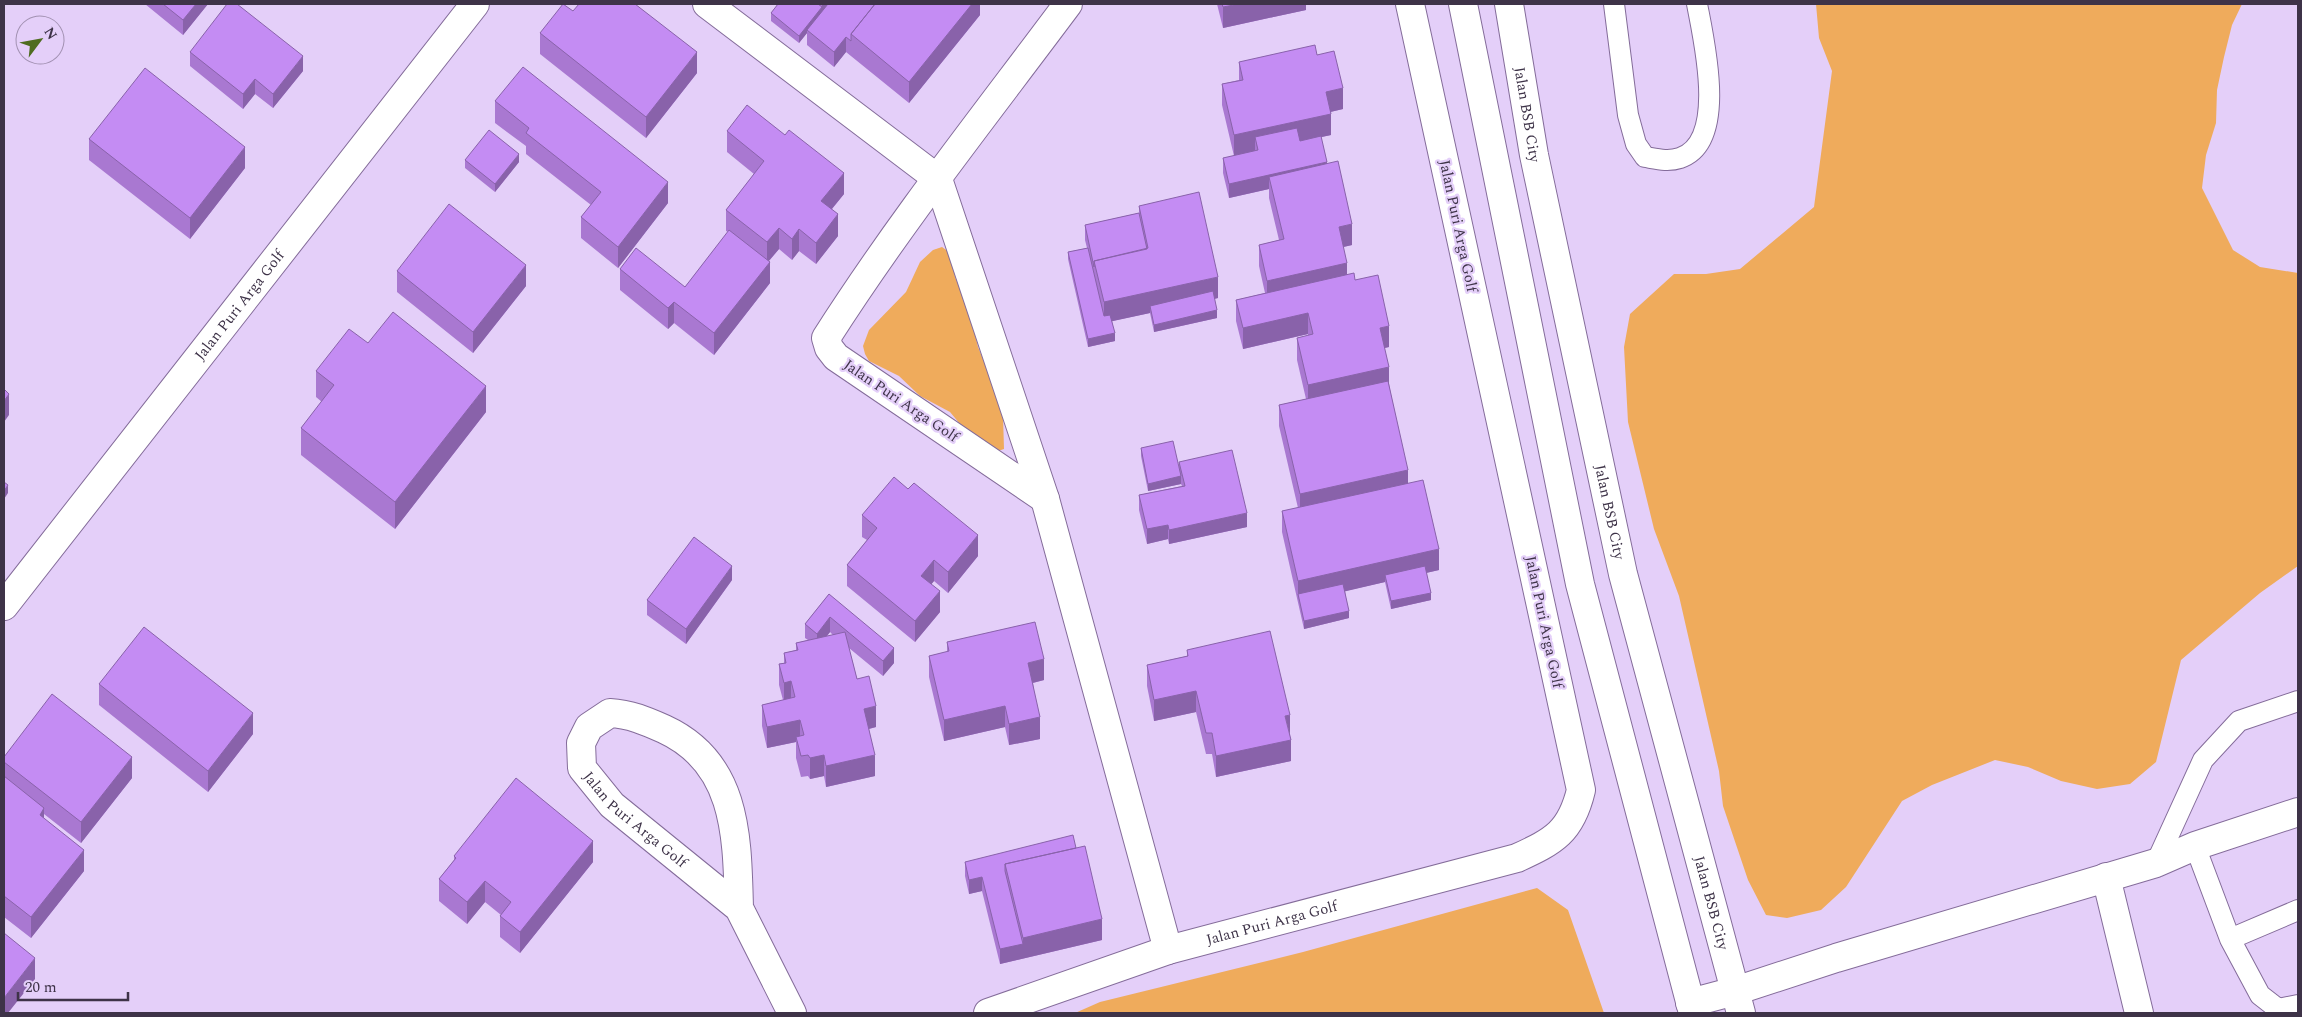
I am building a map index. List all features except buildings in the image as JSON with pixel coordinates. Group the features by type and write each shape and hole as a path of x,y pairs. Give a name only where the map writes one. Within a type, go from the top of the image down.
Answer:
{"street":[{"name":"Jalan Puri Arga Golf","path":"4,606 475,4"},
{"path":"707,4 938,178 1045,499 1168,950"},
{"name":"Jalan Puri Arga Golf","path":"1045,499 836,357 829,348 826,338 844,309 938,178 1068,4"},
{"name":"Jalan Puri Arga Golf","path":"988,1013 1168,950 1517,858 1556,838 1562,833 1576,810 1581,790 1410,4"},
{"path":"1463,4 1580,584 1691,1008 1738,1002 1836,958 2156,863 2195,846 2298,812"},
{"name":"Jalan BSB City","path":"1510,4 1534,155 1623,574 1738,1002"},
{"name":"Jalan Puri Arga Golf","path":"739,908 737,848 730,804 716,774 680,736 638,717 610,713 589,727 581,743 582,768 612,805 739,908 792,1013"},
{"path":"2106,877 2139,1013"}],"lane":[{"path":"1614,4 1628,115 1636,144 1645,157 1666,160 1680,158 1690,152 1704,134 1710,114 1705,47 1697,4"},
{"path":"2156,863 2204,760 2240,721 2298,701"},
{"path":"2195,846 2230,939 2260,995 2278,1009 2298,1005"},
{"path":"2230,939 2298,910"}],"shaded area":[{"path":"1816,4 2242,4 2232,25 2224,57 2217,90 2216,123 2206,155 2202,188 2233,250 2260,267 2298,273 2298,566 2260,593 2181,660 2156,762 2130,784 2097,789 2061,781 2028,767 1995,760 1932,785 1902,801 1846,887 1821,910 1787,918 1766,915 1748,880 1723,806 1719,771 1679,596 1654,529 1628,422 1624,347 1630,314 1674,274 1706,274 1740,269 1814,207 1832,71 1819,38"},
{"path":"942,247 949,252 955,277 970,313 978,347 999,398 1003,416 1004,449 998,451 965,430 950,412 920,396 899,376 869,361 865,354 863,346 869,330 906,292 920,262 933,250"},
{"path":"1537,888 1568,910 1604,1013 1075,1013 1100,1002 1303,952"}]}
